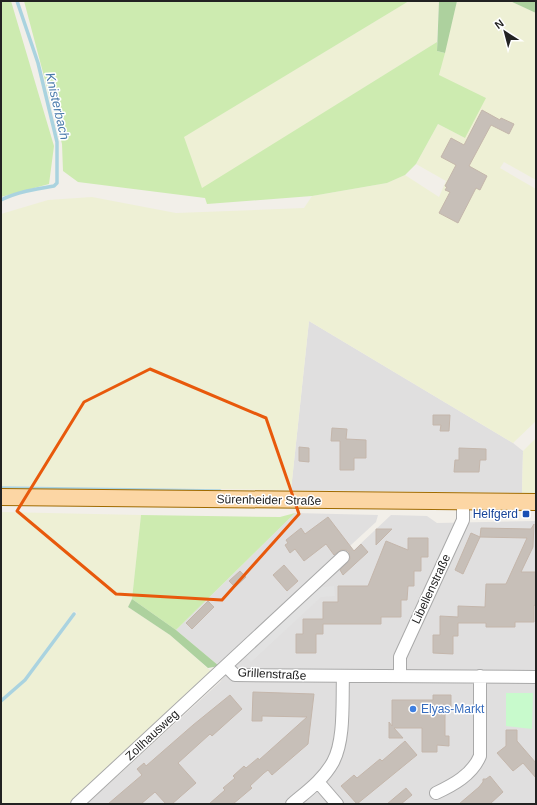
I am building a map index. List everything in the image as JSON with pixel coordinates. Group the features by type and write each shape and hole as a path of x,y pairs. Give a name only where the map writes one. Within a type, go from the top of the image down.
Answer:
{"main road":[{"name":"Sürenheider Straße","path":"1,497 536,502"}],"street":[{"name":"Libellenstraße","path":"400,676 400,657 463,520 463,502"},
{"name":"Grillenstraße","path":"343,557 226,666 235,675 536,677"},
{"name":"Zollhausweg","path":"77,804 226,666"},
{"path":"292,804 318,782 333,762 340,736 343,676"},
{"path":"436,793 454,784 476,766 480,756 480,676"},
{"path":"318,782 337,804"}],"highlighted area":[{"path":"150,369 266,418 299,514 222,600 116,594 17,511 84,402"}],"shaded area":[{"path":"309,321 513,443 523,451 522,493 291,490"},
{"path":"295,513 378,515 376,522 219,666 176,630"},
{"path":"391,515 427,516 437,523 536,521 536,804 87,804 220,682 237,660"},
{"path":"334,586 335,596 321,597 251,662 244,654 315,588"}],"green space":[{"path":"1,1 11,1 54,146 49,184 1,197"},
{"path":"24,1 409,1 184,137 202,188 437,42 437,51 445,53 439,75 486,98 465,138 438,124 416,164 405,175 387,183 312,196 207,204 205,198 78,182 63,171 62,144"},
{"path":"409,1 439,1 437,42 202,189 183,137"},
{"path":"439,1 457,1 445,53 437,51"},
{"path":"457,1 510,1 536,13 536,180 504,162 500,168 536,189 536,421 513,443 309,321 291,490 1,486 1,214 48,200 92,197 176,213 304,208 312,196 387,183 405,175 439,197 446,181 416,164 438,124 465,138 439,75"},
{"path":"510,1 536,1 536,13"},
{"path":"536,438 536,493 522,493 523,451"},
{"path":"1,512 141,515 132,599 128,607 170,635 212,672 68,804 1,804 1,703 26,681 77,613 74,611 23,680 1,699"},
{"path":"295,513 176,630 132,599 141,515 280,517"},
{"path":"132,599 176,630 219,666 208,668 170,635 128,607"},
{"path":"506,693 533,693 532,729 506,726"}],"building":[{"path":"482,110 500,120 501,118 514,124 509,134 491,125 469,166 487,176 480,190 476,188 458,223 439,213 450,192 445,190 447,187 445,186 456,165 441,157 451,138 464,145"},
{"path":"433,415 450,415 449,431 440,431 441,425 433,425"},
{"path":"332,428 347,429 346,439 366,440 366,458 354,458 354,470 340,470 340,441 331,441"},
{"path":"299,447 309,448 309,462 299,461"},
{"path":"459,448 486,449 486,460 480,460 479,472 454,472 455,460 459,460"},
{"path":"328,517 354,551 361,544 368,552 343,575 340,570 350,559 349,552 346,550 341,550 334,555 326,544 304,561 295,549 290,553 285,545 288,543 286,540 301,528 305,534"},
{"path":"534,524 533,547 521,572 536,572 536,606 534,605 534,622 515,622 515,627 486,627 486,623 458,623 458,636 453,636 453,654 433,653 433,635 440,635 440,616 458,617 458,606 485,607 486,584 506,584 527,538 480,537 481,528 531,529"},
{"path":"376,529 392,529 376,545"},
{"path":"471,533 480,537 463,574 455,570"},
{"path":"408,538 428,538 428,557 421,557 421,571 414,571 414,586 408,586 407,600 401,600 401,617 381,617 381,624 323,624 323,634 316,634 316,653 296,653 296,634 303,634 303,619 323,619 323,602 338,602 338,586 368,586 386,541 408,550"},
{"path":"284,565 298,581 287,591 273,575"},
{"path":"240,571 246,577 235,587 229,581"},
{"path":"208,601 214,607 192,629 186,623"},
{"path":"253,692 314,694 308,744 272,775 268,770 264,773 250,786 252,788 233,804 209,804 225,790 223,788 235,778 233,776 244,766 246,768 258,758 259,760 307,717 262,716 262,721 252,721"},
{"path":"230,695 242,709 212,736 210,734 178,763 196,783 172,804 166,804 155,792 141,804 108,804 142,775 137,769 144,763 146,766"},
{"path":"433,695 451,695 451,712 445,712 445,736 449,736 449,746 437,745 437,752 422,752 422,728 394,728 403,738 389,738 389,722 392,726 392,700 433,700"},
{"path":"506,730 517,730 517,741 536,763 536,778 523,763 513,771 497,753 506,746"},
{"path":"405,741 417,755 357,804 341,786 354,775 357,778 380,759 382,761"},
{"path":"490,776 503,792 490,804 459,804 479,787 483,782 483,779"},
{"path":"406,788 412,795 401,804 387,804"}],"waterway":[{"name":"Knisterbach","path":"1,200 20,193 54,186 57,183 57,142 38,63 17,1"},
{"path":"1,488 220,491"},
{"path":"1,701 25,680 74,614"}],"place":[{"name":"Helfgerd","path":"526,514"},
{"name":"Elyas-Markt","path":"413,709"}]}
